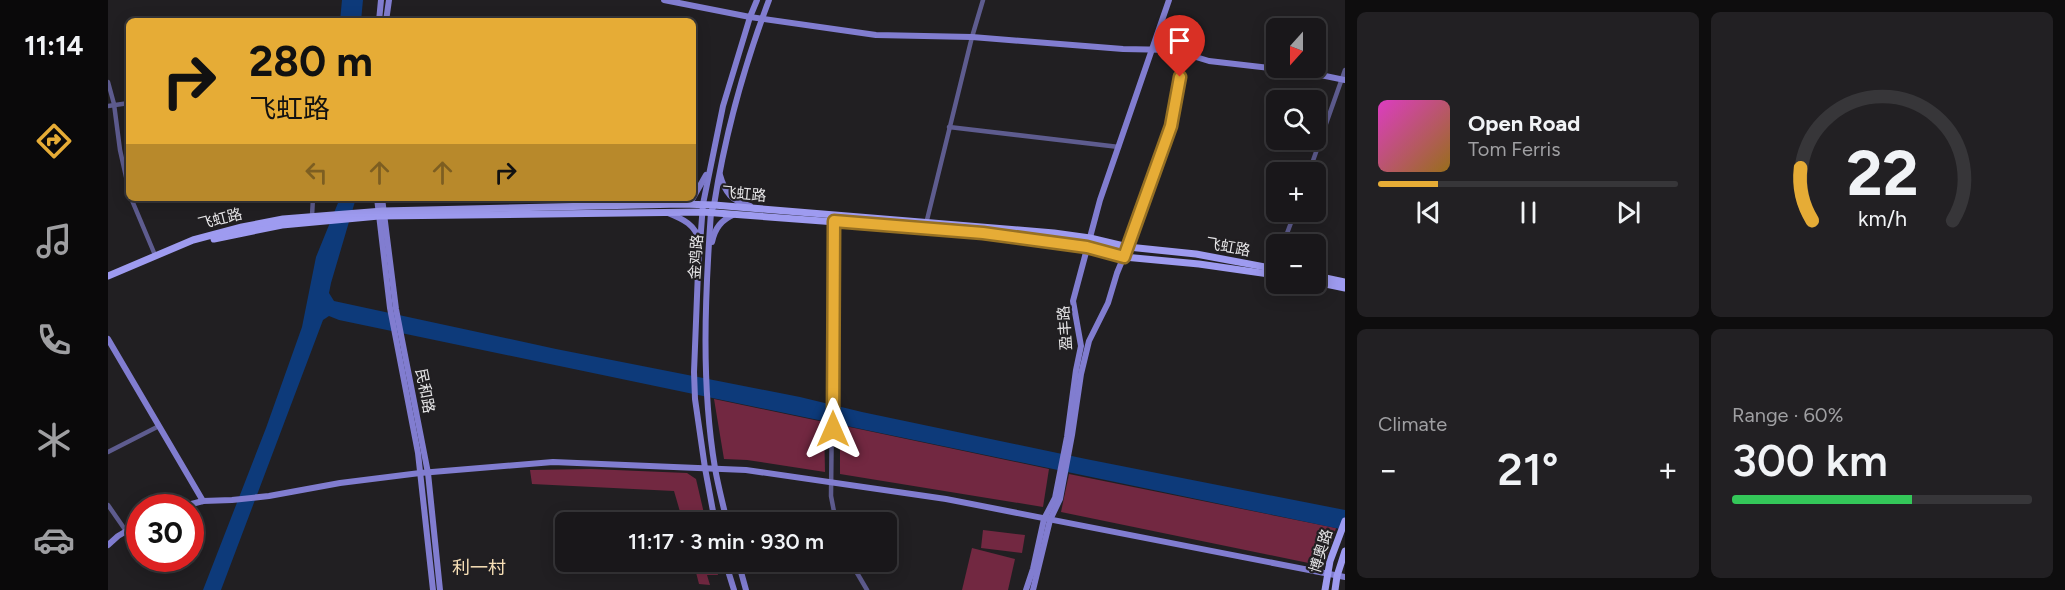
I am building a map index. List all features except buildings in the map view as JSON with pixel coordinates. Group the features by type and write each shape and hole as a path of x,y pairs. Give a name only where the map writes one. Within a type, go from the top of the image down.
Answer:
{"main road":[{"path":"379,18 381,0"},
{"path":"386,18 389,0"},
{"path":"664,0 750,17 876,35 972,37 1123,49 1152,48 1173,50 1209,61 1306,72 1343,79"},
{"name":"金鸡路","path":"726,512 715,469 706,374 710,167 723,106 757,0"},
{"name":"金鸡路","path":"714,512 695,399 694,372 700,249 732,112 769,0"},
{"name":"盈丰路","path":"1026,590 1055,498 1067,437 1081,346 1073,301 1087,247 1119,147 1170,0"},
{"name":"盈丰路","path":"1033,590 1047,519 1060,499 1081,374 1089,341 1108,303 1171,126 1180,77 1180,63 1173,50"},
{"path":"696,193 710,167"},
{"path":"719,172 727,193 733,199 759,209"},
{"name":"民和路","path":"378,201 428,473 440,590"},
{"name":"民和路","path":"382,201 381,214 390,308 416,441 433,590"},
{"path":"681,204 687,201"},
{"name":"飞虹路","path":"108,278 196,244 272,227 330,218 381,214 681,204 739,213 834,221 926,225 1087,247 1124,257 1266,268"},
{"name":"飞虹路","path":"381,214 759,209 1090,238 1128,247 1196,254 1266,267"},
{"path":"662,211 688,223 698,236 700,249"},
{"path":"708,257 717,228 728,217 739,213"},
{"name":"飞虹路","path":"108,278 155,255 193,240 283,219 312,216 330,218"},
{"path":"1326,278 1345,282"},
{"path":"1326,284 1345,288"},
{"path":"108,339 199,494"},
{"path":"204,501 269,496 340,483 420,473 553,462 746,470 946,499 1341,576"},
{"name":"博奥路","path":"1324,590 1345,521"},
{"path":"108,545 126,531"},
{"name":"博奥路","path":"1335,590 1341,576 1345,550"},
{"path":"728,572 734,590"},
{"path":"741,572 746,590"}],"street":[{"path":"926,225 983,0"},
{"path":"1313,162 1345,70"},
{"path":"108,82 126,177"},
{"path":"111,105 126,103"},
{"path":"949,127 1119,147"},
{"path":"132,201 155,255"},
{"path":"312,216 313,201"},
{"path":"834,221 831,496 834,512"},
{"path":"108,452 159,426"},
{"path":"108,505 126,531"},
{"path":"856,572 867,590"}],"shaded area":[{"path":"714,399 824,422 825,472 747,460 724,459"},
{"path":"840,425 1049,469 1043,507 840,474"},
{"path":"591,469 687,473 696,479 704,512 680,512 674,491 532,484 530,470"},
{"path":"1069,474 1336,528 1323,566 1061,512"},
{"path":"983,530 1025,535 1022,553 981,548"},
{"path":"972,548 1015,559 1008,590 962,590"},
{"path":"696,572 717,572 718,575 707,575 710,585 699,584"}],"water":[{"path":"342,0 363,0 361,18 340,18"},
{"path":"339,201 355,201 331,283 329,293 334,301 556,349 800,397 1086,459 1345,510 1345,530 339,320 329,316 323,320 221,590 203,590 266,428 302,327 316,257"}],"district":[{"name":"利一村","path":"479,568"}],"route":[{"path":"833,429 834,221 983,233 1087,247 1124,257 1171,126 1180,77"}]}
